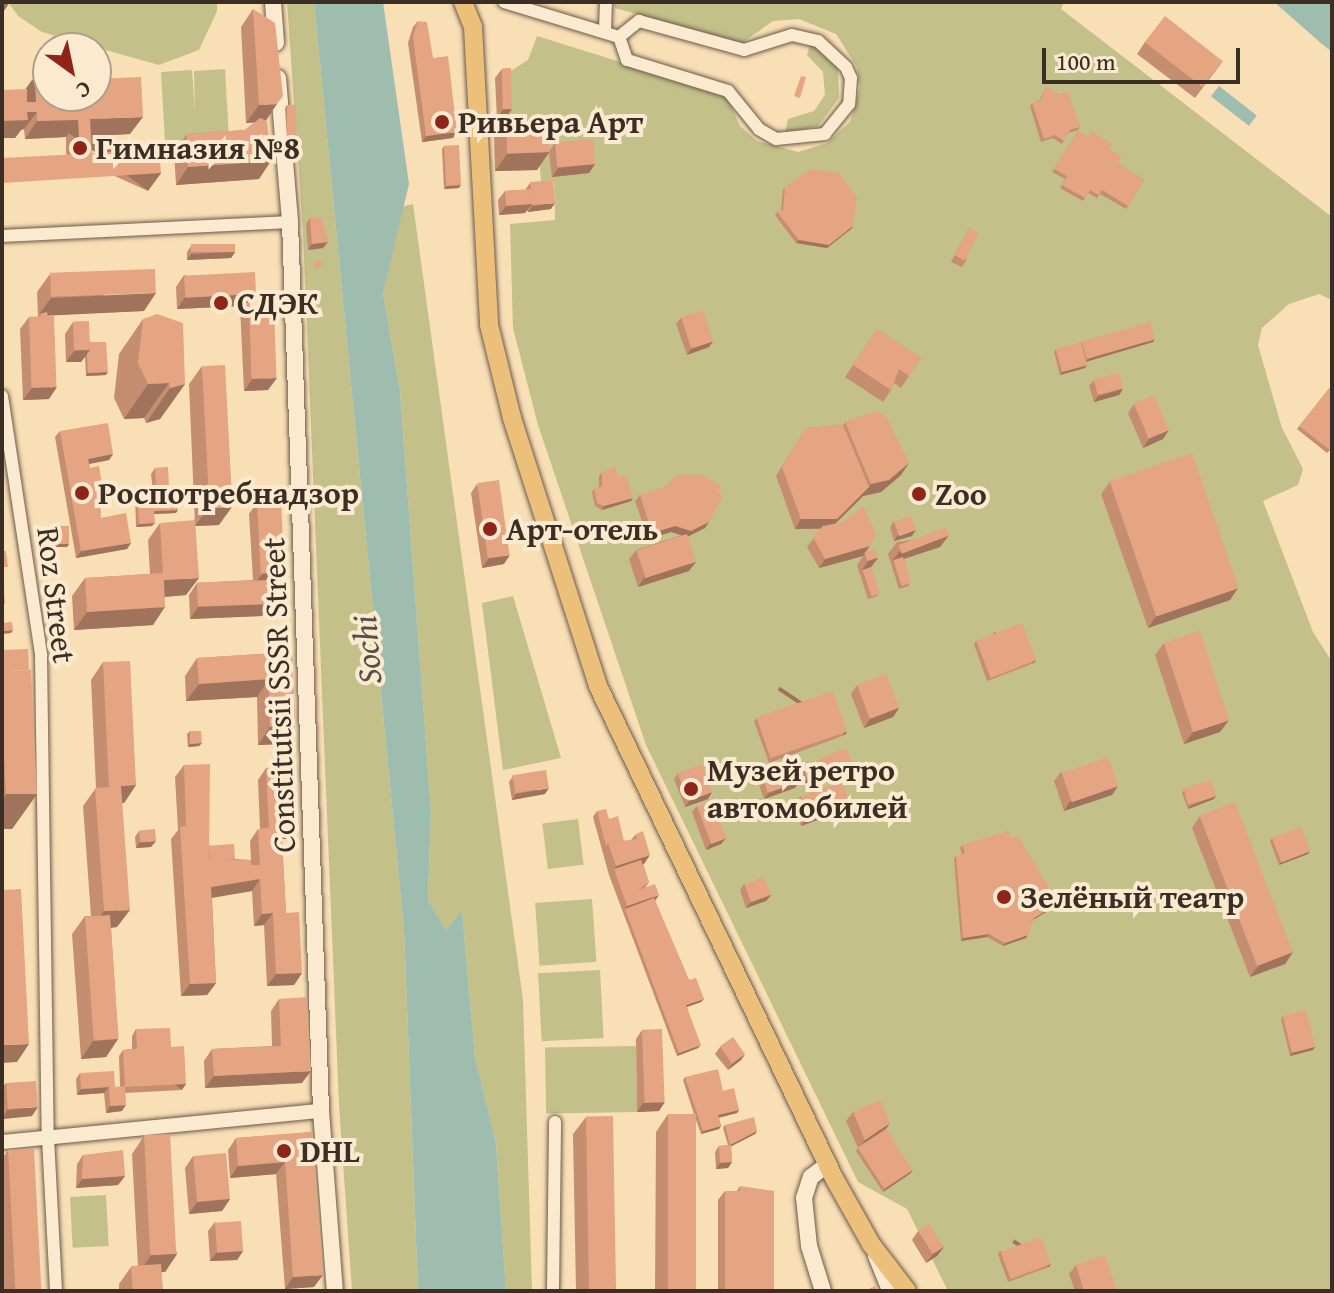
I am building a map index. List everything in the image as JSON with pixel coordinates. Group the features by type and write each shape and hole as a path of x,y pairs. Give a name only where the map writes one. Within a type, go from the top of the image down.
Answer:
{"main road":[{"name":"Constitutsii SSSR Street","path":"273,2 290,222 321,1111 335,1291"},
{"path":"463,2 473,27 489,325 512,418 598,686 827,1165 871,1244 907,1291"},
{"path":"823,1291 809,1246 804,1198 811,1177 827,1165"}],"street":[{"path":"504,2 605,30 619,37 627,60 728,91 759,129 776,139 825,134 849,104 851,78 846,67 809,38 786,36 744,50 639,21 619,37"},
{"path":"605,30 606,2"},
{"path":"2,236 290,222"},
{"name":"Roz Street","path":"2,396 34,655 48,1138 56,1291"},
{"path":"2,1142 321,1111"},
{"path":"553,1291 555,1122"},
{"path":"871,1244 889,1291"}],"shaded area":[{"path":"8,2 217,2 217,11 199,50 159,65 112,52 112,32 42,32 18,16"},
{"path":"287,2 314,2 404,930 418,1291 352,1291 339,1105 303,232"},
{"path":"314,2 383,2 409,184 383,293 400,391 431,811 428,900 446,931 462,911 475,1057 496,1143 506,1291 418,1291 404,930"},
{"path":"614,2 1064,2 1061,9 1332,217 1332,300 1319,294 1289,304 1262,328 1258,345 1282,428 1303,469 1298,485 1263,501 1313,632 1332,662 1332,1291 948,1291 907,1209 858,1182 646,745 538,425 513,328 510,224 555,220 554,182 541,183 537,119 508,121 506,74 528,60 537,36 726,95 740,126 757,141 798,152 827,143 850,122 860,88 857,67 836,34 799,19 773,21 742,43 615,8"},
{"path":"1274,2 1332,2 1332,52 1322,44"},
{"path":"811,41 838,69 839,98 818,126 785,133 788,119 814,111 825,95 823,72 807,55"},
{"path":"225,69 229,138 165,142 161,72 192,70 195,112 194,71"},
{"path":"1219,86 1257,116 1249,126 1211,96"},
{"path":"413,204 523,1000 532,1291 506,1291 496,1143 475,1057 462,912 446,932 428,900 431,811 400,391 383,293 401,207"},
{"path":"513,596 561,758 503,770 482,603"},
{"path":"578,819 584,865 548,869 542,823"},
{"path":"592,899 596,962 540,966 535,903"},
{"path":"600,970 604,1038 542,1041 538,973"},
{"path":"636,1046 637,1112 546,1114 545,1048"},
{"path":"106,1195 109,1246 73,1248 70,1197"}],"building":[{"path":"253,9 275,23 283,96 277,104 259,105"},
{"path":"1165,16 1223,61 1202,87 1145,42"},
{"path":"418,21 427,22 433,58 448,56 457,132 426,136 413,37"},
{"path":"502,68 511,68 512,109 503,109"},
{"path":"801,76 806,77 800,98 794,96"},
{"path":"141,77 143,117 90,119 92,153 159,149 161,173 2,183 2,158 80,154 78,120 37,121 37,112 112,112 112,78"},
{"path":"1046,87 1059,94 1068,91 1080,127 1070,130 1064,141 1055,135 1044,139 1032,103 1040,101"},
{"path":"27,89 27,102 32,102 32,112 27,112 28,120 2,121 2,90"},
{"path":"287,105 296,105 296,137 287,137"},
{"path":"260,118 267,121 271,161 188,167 187,134 245,130"},
{"path":"548,118 549,152 507,153 506,119"},
{"path":"1078,131 1088,137 1091,131 1112,144 1109,149 1122,157 1117,163 1144,180 1128,206 1102,190 1099,195 1090,190 1085,198 1062,185 1067,176 1054,169"},
{"path":"593,139 595,164 557,167 555,142"},
{"path":"459,145 461,185 446,186 444,146"},
{"path":"810,169 839,173 857,197 853,226 829,245 799,240 777,212 783,210 785,187"},
{"path":"553,180 555,203 532,205 530,182"},
{"path":"531,189 532,204 506,206 505,191"},
{"path":"322,217 328,242 312,244 310,218"},
{"path":"969,228 979,233 965,261 955,256"},
{"path":"191,244 235,244 235,252 191,252"},
{"path":"314,261 321,261 321,268 314,268"},
{"path":"155,269 156,293 51,297 50,273"},
{"path":"255,272 256,294 185,298 184,276"},
{"path":"242,303 250,303 243,317"},
{"path":"274,307 276,378 251,379 249,308"},
{"path":"703,310 713,341 691,348 681,317"},
{"path":"157,314 183,323 185,384 170,388 169,383 148,384 138,363 143,319"},
{"path":"54,316 56,387 31,388 29,317"},
{"path":"89,321 90,350 74,351 73,322"},
{"path":"1150,322 1155,339 1087,359 1082,342"},
{"path":"877,329 921,358 909,376 899,369 891,390 853,365"},
{"path":"90,342 106,342 108,372 88,373"},
{"path":"1081,342 1087,365 1062,372 1056,349"},
{"path":"225,365 232,507 209,508 202,366"},
{"path":"1119,373 1123,389 1098,395 1094,379"},
{"path":"1332,385 1332,447 1330,450 1299,426"},
{"path":"1154,395 1169,430 1149,439 1134,404"},
{"path":"876,411 886,416 909,463 889,480 871,484 845,422"},
{"name":"Роспотребнадзор","path":"108,423 113,454 88,459 90,468 99,466 106,507 99,508 101,518 126,513 131,543 81,551 60,431"},
{"path":"843,425 869,487 837,519 801,519 782,467 806,428"},
{"path":"1192,453 1239,588 1156,617 1110,481"},
{"path":"615,466 618,477 626,475 633,498 604,506 597,503 594,489 602,486 602,473"},
{"path":"168,467 169,489 156,490 155,468"},
{"path":"677,475 703,475 721,486 718,491 723,496 709,522 691,531 675,526 652,533 640,495 664,487"},
{"path":"499,480 510,555 488,558 477,483"},
{"path":"137,490 177,495 178,510 154,511 155,523 139,524"},
{"path":"281,501 285,572 261,573 257,502"},
{"path":"863,506 876,534 870,546 825,559 813,537 823,526 844,522"},
{"path":"911,516 916,530 899,536 894,522"},
{"path":"195,520 199,578 164,580 165,607 87,612 85,578 163,573 160,523"},
{"path":"51,526 69,526 69,544 51,544"},
{"path":"946,527 949,535 902,554 898,545"},
{"path":"687,534 696,562 646,578 637,550"},
{"path":"875,549 878,558 867,561 865,552"},
{"path":"2,551 6,551 8,567 2,567"},
{"path":"903,557 911,583 901,586 893,560"},
{"path":"871,567 880,593 872,596 862,570"},
{"path":"269,580 270,604 198,606 197,583"},
{"path":"12,622 13,630 3,631 2,623"},
{"path":"1022,623 1036,660 991,678 976,641"},
{"path":"1200,631 1229,720 1193,732 1164,643"},
{"path":"28,649 29,670 7,671 2,676 2,650"},
{"path":"292,652 295,726 270,727 269,679 199,684 197,658"},
{"path":"130,661 136,785 121,786 130,910 104,911 95,788 109,787 103,662"},
{"path":"31,670 37,794 6,794 2,678 7,671"},
{"path":"886,674 899,708 870,719 857,685"},
{"path":"833,691 847,732 770,758 756,717"},
{"path":"190,731 201,731 202,743 190,744"},
{"path":"846,748 852,762 809,780 803,766"},
{"path":"1108,757 1118,786 1072,802 1062,773"},
{"path":"210,764 209,859 251,860 251,865 260,865 258,829 269,828 266,768 292,766 295,827 281,827 286,913 299,912 302,973 276,974 273,913 262,914 260,879 211,887 216,983 190,984 180,827 186,826 184,765"},
{"name":"Музей ретро автомобилей","path":"702,764 712,792 688,801 678,773"},
{"path":"794,767 799,782 768,792 763,777"},
{"path":"546,770 549,788 515,793 512,775"},
{"path":"1211,780 1216,796 1188,805 1183,788"},
{"path":"842,782 849,802 807,816 800,796"},
{"path":"712,801 726,838 711,844 697,807"},
{"path":"1235,802 1293,952 1257,966 1200,816"},
{"path":"606,809 609,819 618,816 624,841 606,846 597,811"},
{"path":"1301,827 1310,851 1281,862 1272,838"},
{"path":"155,829 156,841 140,842 139,830"},
{"path":"643,831 650,855 616,866 608,843 637,839 636,834"},
{"name":"Зелёный театр","path":"1008,831 1010,839 1018,836 1058,903 1034,918 1028,935 1005,943 989,934 963,938 956,856 965,853 962,845"},
{"path":"234,844 235,859 210,861 209,846"},
{"path":"641,860 649,882 638,890 655,884 659,895 627,906 614,869"},
{"path":"764,877 771,895 751,902 744,885"},
{"path":"21,889 29,1044 4,1045 2,890"},
{"path":"654,898 689,980 696,978 704,999 686,1005 701,1045 679,1053 625,909"},
{"path":"110,915 119,1039 94,1040 85,917"},
{"path":"307,997 311,1071 214,1076 212,1049 281,1046 279,999"},
{"path":"1306,1010 1315,1047 1292,1053 1283,1016"},
{"path":"170,1028 171,1047 184,1046 186,1084 125,1087 126,1105 110,1106 109,1087 81,1089 80,1073 114,1071 115,1087 125,1086 123,1050 137,1049 136,1029"},
{"path":"662,1029 665,1102 645,1103 642,1030"},
{"path":"733,1037 745,1054 732,1063 720,1046"},
{"path":"718,1069 723,1091 734,1088 739,1110 718,1115 721,1126 703,1131 685,1077"},
{"path":"36,1081 38,1107 8,1109 6,1083"},
{"path":"880,1100 890,1123 865,1140 853,1112"},
{"path":"668,1114 696,1114 696,1291 668,1291"},
{"path":"586,1116 613,1116 616,1291 589,1291"},
{"path":"754,1117 757,1131 730,1145 725,1125"},
{"path":"886,1129 913,1170 884,1189 857,1148"},
{"path":"312,1132 323,1275 293,1277 285,1162 238,1166 236,1138"},
{"path":"170,1134 176,1254 150,1255 144,1135"},
{"path":"731,1145 732,1162 720,1163 719,1146"},
{"path":"34,1149 41,1291 15,1291 8,1150"},
{"path":"123,1150 125,1176 82,1179 83,1155"},
{"path":"226,1153 230,1199 197,1202 193,1156"},
{"path":"740,1186 774,1191 774,1291 725,1291 725,1191 740,1191"},
{"path":"241,1221 243,1251 217,1253 215,1223"},
{"path":"929,1224 944,1247 933,1254 918,1231"},
{"path":"1041,1237 1051,1264 1011,1279 1001,1252"},
{"path":"1105,1255 1117,1291 1084,1291 1076,1265"},
{"path":"161,1264 163,1291 133,1291 131,1266"}],"place":[{"name":"Ривьера Арт","path":"442,122"},
{"name":"Гимназия №8","path":"80,148"},
{"name":"СДЭК","path":"221,303"},
{"name":"Роспотребнадзор","path":"82,493"},
{"name":"Zoo","path":"919,494"},
{"name":"Арт-отель","path":"490,529"},
{"name":"Музей ретро автомобилей","path":"691,789"},
{"name":"Зелёный театр","path":"1004,897"},
{"name":"DHL","path":"284,1151"}],"water label":[{"name":"Sochi","path":"366,650"}]}
